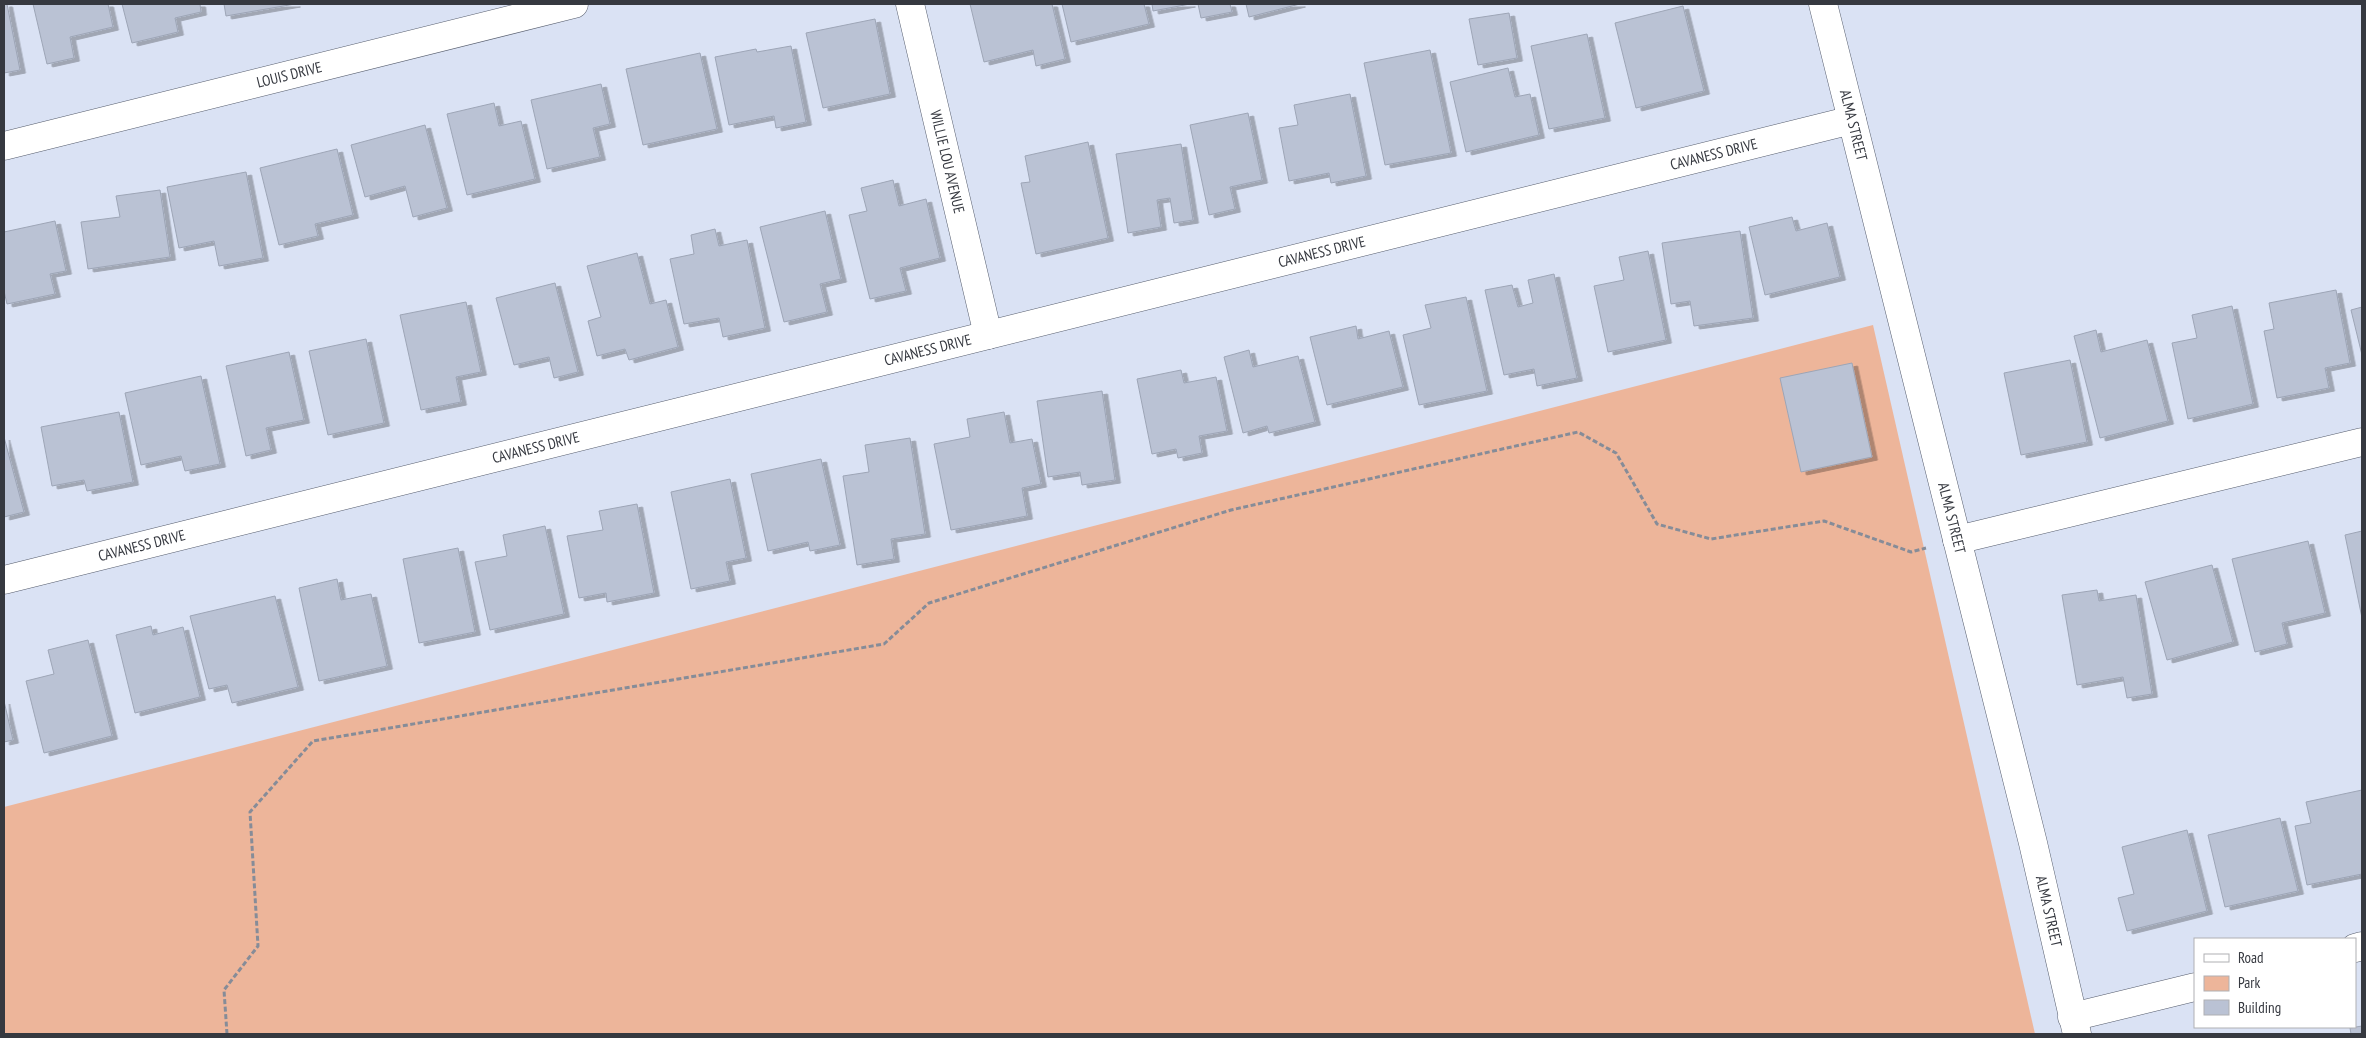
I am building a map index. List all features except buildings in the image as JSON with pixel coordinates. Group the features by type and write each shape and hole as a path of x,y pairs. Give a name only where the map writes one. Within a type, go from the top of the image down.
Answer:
{"street":[{"name":"LOUIS DRIVE","path":"4,146 574,4"},
{"name":"WILLIE LOU AVENUE","path":"910,4 986,328"},
{"name":"ALMA STREET","path":"1823,4 2033,843 2075,1025"},
{"name":"CAVANESS DRIVE","path":"4,580 986,328 1852,120"},
{"path":"1957,540 2362,442"},
{"path":"2075,1025 2194,987"}],"path":[{"path":"226,1034 224,990 258,946 250,812 312,741 884,644 929,603 1212,516 1578,432 1616,453 1657,524 1711,539 1824,521 1911,552 1957,540"}],"green space":[{"path":"1873,325 2035,1034 4,1034 4,807"}]}
